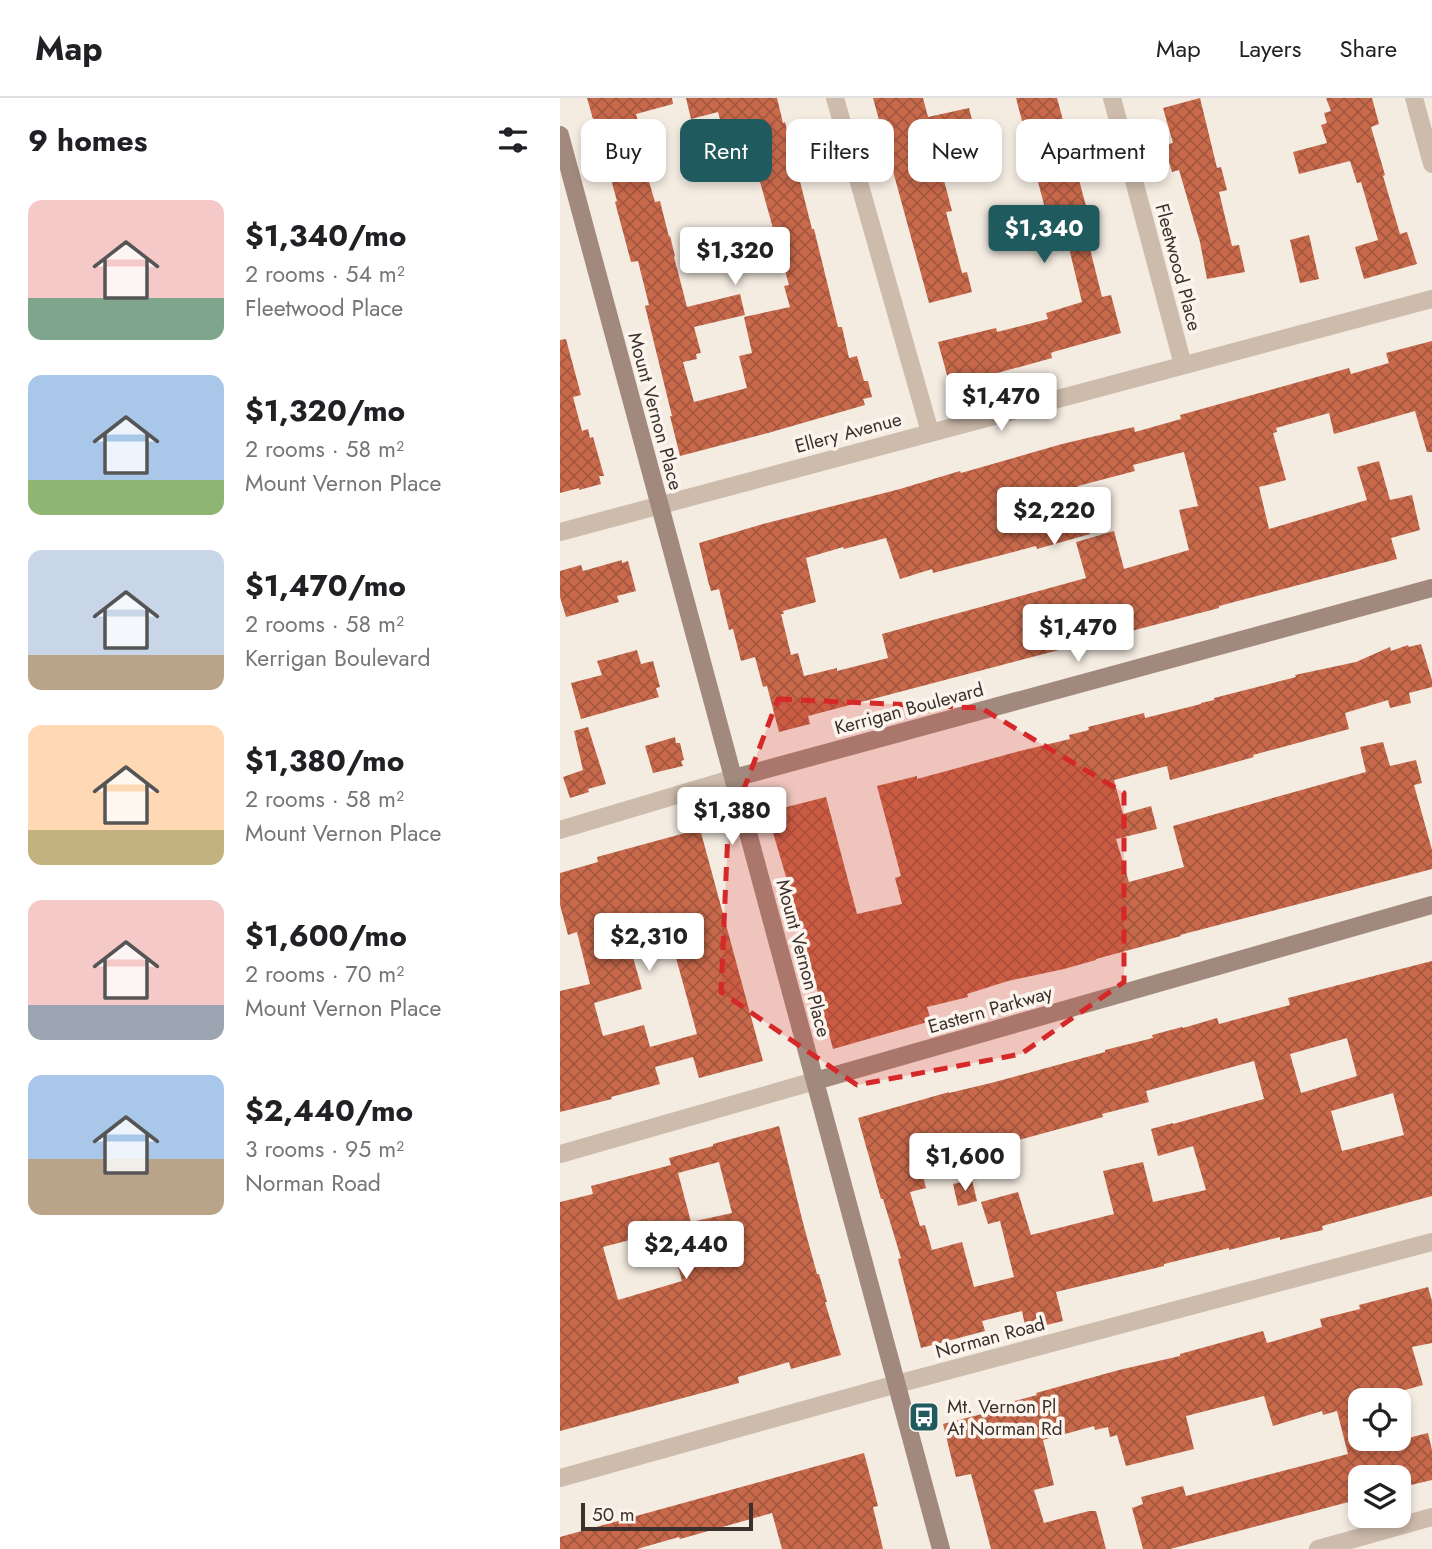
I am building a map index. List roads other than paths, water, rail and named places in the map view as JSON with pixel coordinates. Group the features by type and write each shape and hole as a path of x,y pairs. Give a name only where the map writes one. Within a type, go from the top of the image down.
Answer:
{"street":[{"path":"835,98 930,432"},
{"name":"Fleetwood Place","path":"1112,98 1183,365"},
{"path":"1413,98 1432,164"},
{"name":"Mount Vernon Place","path":"560,135 941,1549"},
{"name":"Ellery Avenue","path":"560,532 1432,299"},
{"name":"Kerrigan Boulevard","path":"560,830 734,778 1432,587"},
{"name":"Eastern Parkway","path":"560,1154 1432,905"},
{"name":"Norman Road","path":"560,1478 897,1384 1432,1242"},
{"path":"1318,1549 1432,1517"}],"place":[{"name":"Mt. Vernon Pl At Norman Rd","path":"924,1417"}]}
